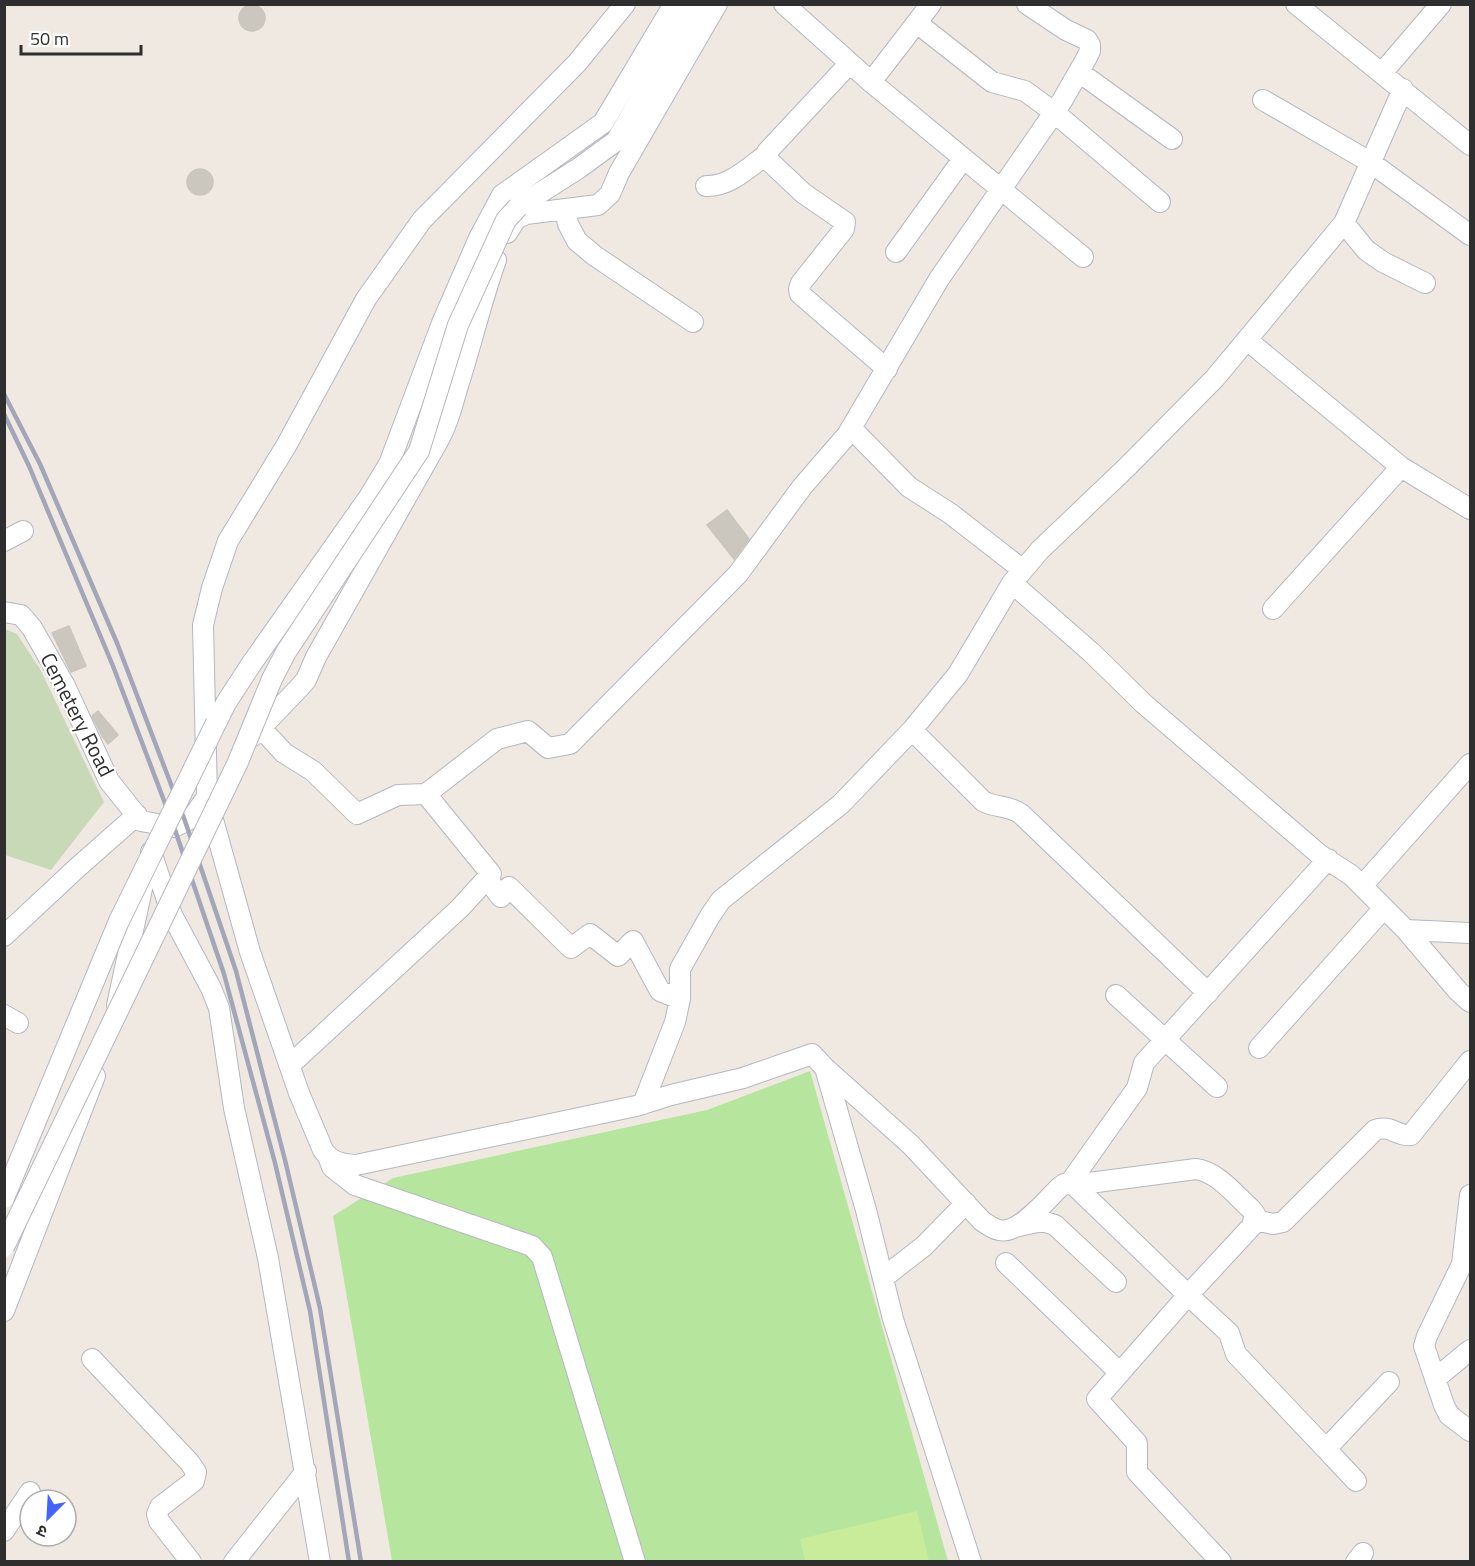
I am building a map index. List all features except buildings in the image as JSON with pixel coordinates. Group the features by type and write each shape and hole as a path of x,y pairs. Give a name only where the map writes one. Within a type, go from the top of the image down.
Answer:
{"street":[{"path":"625,4 577,63 422,220 366,299 286,446 228,541 212,588 203,625 208,803 250,952 322,1150 336,1162 356,1165 643,1104 743,1078 812,1054 911,1145 990,1227 1005,1231 1042,1221 1055,1224 1116,1282"},
{"path":"4,1198 119,921 226,703 390,464 442,323 479,238 502,195 603,123 674,4"},
{"path":"4,1247 238,762 272,679 303,626 419,451 458,325 506,220 518,207 616,141 696,4"},
{"name":"Cemetery Road","path":"4,612 21,615 32,628 65,686 109,781 141,821 174,827 192,818 208,803 219,798 234,757 306,680 444,430 474,337 484,295 505,236 516,219 526,214 598,205 606,200 619,173 717,4"},
{"path":"784,4 871,82 1083,256"},
{"path":"871,82 931,4"},
{"path":"261,728 284,753 314,771 357,814 398,795 426,794 497,739 528,731 548,748 570,744 738,574 802,487 852,429 939,279 1055,112 1090,51 1090,45 1087,40 1066,30 1027,4"},
{"path":"1296,4 1470,145"},
{"path":"1382,73 1441,4"},
{"path":"917,23 992,82 1025,92 1055,112 1160,202"},
{"path":"706,186 715,186 730,180 766,155 850,63"},
{"path":"1079,72 1172,139"},
{"path":"643,1104 675,1022 680,999 680,969 721,900 842,804 912,730 958,674 1018,576 1040,550 1207,386 1247,340 1344,223 1403,89"},
{"path":"1263,100 1370,162 1470,235"},
{"path":"569,149 579,168"},
{"path":"766,155 767,160 803,193 843,219 846,226 801,283 800,294 888,369"},
{"path":"896,252 963,159"},
{"path":"565,210 568,224 577,241 595,256 693,322"},
{"path":"1344,223 1366,250 1383,262 1425,283"},
{"path":"1247,340 1401,467 1470,509"},
{"path":"852,429 909,488 951,514 1018,576 1143,704 1328,860 1344,869 1406,930 1470,1002"},
{"path":"1273,609 1401,467"},
{"path":"4,541 23,531"},
{"path":"912,730 983,801 989,805 1011,808 1021,814 1208,993"},
{"path":"1362,886 1470,764"},
{"path":"290,1065 460,908 491,874 426,794"},
{"path":"4,936 137,815"},
{"path":"4,1311 104,1053 157,824"},
{"path":"151,852 172,915 211,988 219,1008 234,1108 268,1258 320,1562"},
{"path":"1071,1184 1137,1088 1144,1063 1328,860"},
{"path":"487,879 501,897 509,887 571,948 590,934 618,956 633,941 660,991 680,999"},
{"path":"1259,1048 1384,908"},
{"path":"1406,930 1470,933"},
{"path":"1116,994 1217,1087"},
{"path":"1255,1220 1273,1224 1283,1222 1375,1130 1386,1127 1403,1135 1411,1135 1470,1061"},
{"path":"825,1068 866,1210 893,1319 971,1562"},
{"path":"328,1157 332,1167 355,1185 532,1246 542,1257 635,1562"},
{"path":"1019,1227 1060,1187 1189,1169 1206,1170 1255,1214 1252,1226 1188,1294 1097,1399 1137,1443 1137,1472 1221,1562"},
{"path":"1071,1184 1228,1333 1236,1354 1356,1481"},
{"path":"1470,1195 1462,1264 1424,1346 1449,1415 1470,1431"},
{"path":"883,1278 924,1246 966,1203"},
{"path":"1006,1263 1120,1373"},
{"path":"1435,1379 1470,1350"},
{"path":"92,1359 196,1472 194,1481 160,1507 157,1514 159,1521 190,1562"},
{"path":"1326,1449 1389,1382"},
{"path":"234,1562 306,1471"},
{"path":"4,1531 18,1510"}],"green space":[{"path":"5,629 17,634 40,669 104,802 51,870 5,855"},
{"path":"810,1071 948,1561 392,1561 333,1216 393,1178 707,1110"},
{"path":"917,1511 929,1561 805,1561 800,1539"}],"railway":[{"path":"4,394 40,464 117,643 185,821 236,971 285,1160 320,1308 361,1562"},
{"path":"4,414 29,466 113,666 174,827 224,974 275,1163 310,1311 349,1562"}]}
